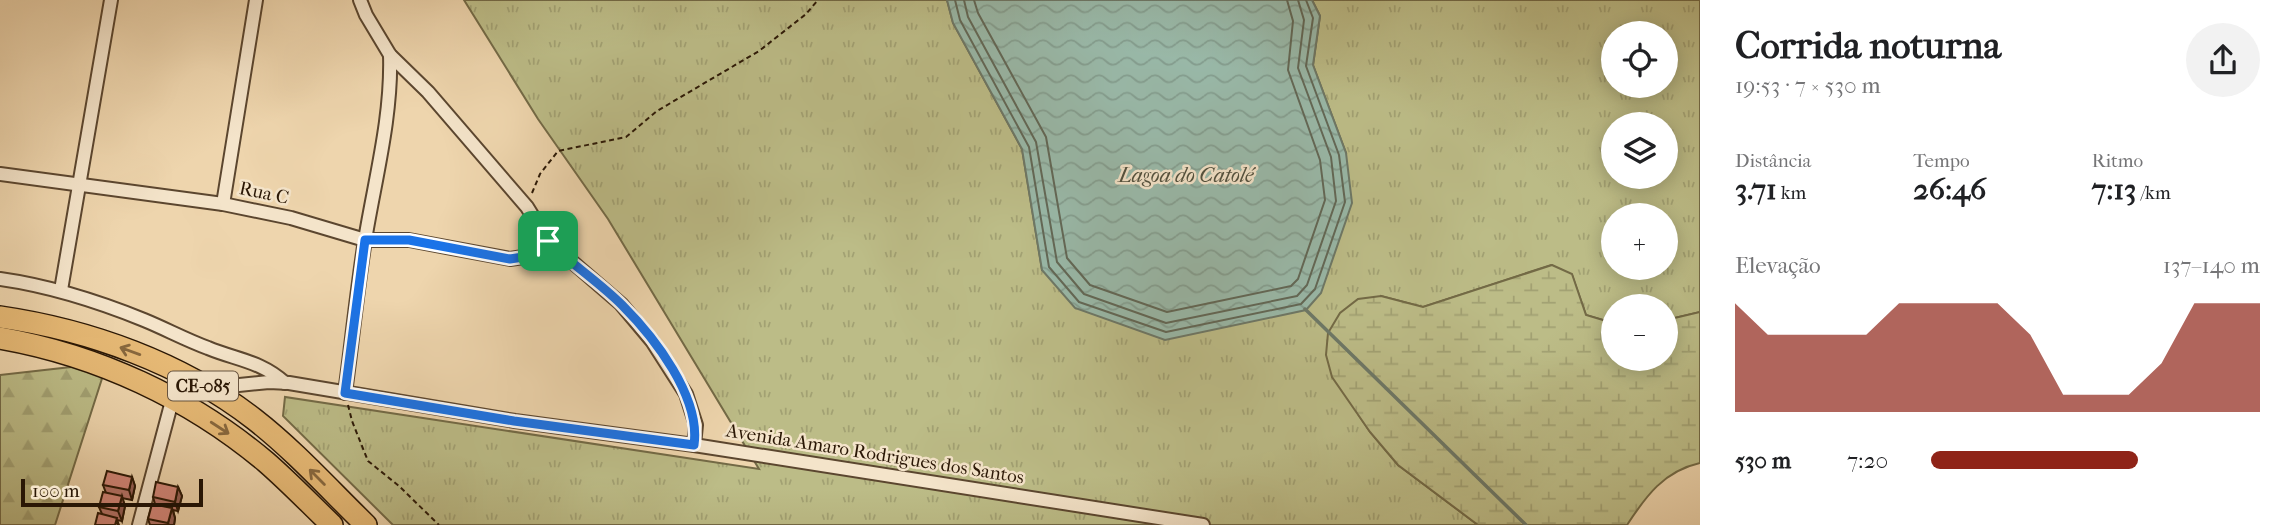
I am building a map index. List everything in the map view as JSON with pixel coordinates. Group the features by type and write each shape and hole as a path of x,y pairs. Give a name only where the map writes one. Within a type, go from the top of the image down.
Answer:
{"highway":[{"name":"CE-085","path":"0,317 62,328 135,353 208,388 253,418 278,439 366,525"},
{"name":"CE-085","path":"0,338 91,361 173,397 233,437 266,463 332,525"}],"street":[{"path":"61,290 111,0"},
{"path":"223,204 256,0"},
{"path":"360,0 390,55 446,111 527,207 548,241 621,304 667,361 686,394 693,414 696,425 694,445"},
{"path":"345,393 365,240 379,163 390,78 390,55"},
{"name":"Rua C","path":"0,174 223,204 290,218 365,240 409,240 510,259 523,257 548,241"},
{"path":"0,279 61,290 145,320 208,348 256,363 270,370 285,383"},
{"name":"Avenida Amaro Rodrigues dos Santos","path":"208,388 285,383 514,421 694,445 1203,525"},
{"path":"139,525 173,397"}],"path":[{"path":"527,207 540,174 558,151 626,137 657,111 759,51 806,14 818,0"},
{"path":"345,393 352,421 368,461 399,486 439,525"}],"green space":[{"path":"464,0 947,0 953,23 1022,149 1042,270 1346,153 1313,65 1320,16 1312,0 1700,0 1700,312 1678,317 1678,294 1601,294 1601,319 1586,315 1572,275 1551,265 1423,307 1381,296 1358,414 1398,465 1478,525 393,525 283,416 285,397 759,469 608,219 538,119"},
{"path":"1552,265 1572,274 1586,315 1601,319 1601,371 1678,371 1678,317 1700,312 1700,463 1666,478 1641,504 1627,525 1478,525 1398,465 1370,432 1332,377 1326,355 1328,333 1340,313 1358,299 1381,296 1423,307"},
{"path":"107,363 55,525 0,525 0,375"}],"water":[{"name":"Lagoa do Catolé","path":"947,0 1312,0 1320,16 1313,65 1346,153 1352,203 1321,293 1306,310 1165,340 1075,308 1042,270 1022,149 953,23"}],"building":[{"path":"107,471 132,477 129,490 103,485"},
{"path":"156,482 178,487 175,502 153,497"},
{"path":"103,492 122,496 118,511 99,507"},
{"path":"152,504 172,508 168,523 148,519"},
{"path":"98,513 117,518 115,525 95,525"}],"waterway":[{"path":"1305,309 1526,525"}],"route":[{"path":"365,240 409,240 510,259 523,257 548,241 621,304 667,361 686,394 693,414 696,425 694,445 514,421 345,393 365,240"}]}
